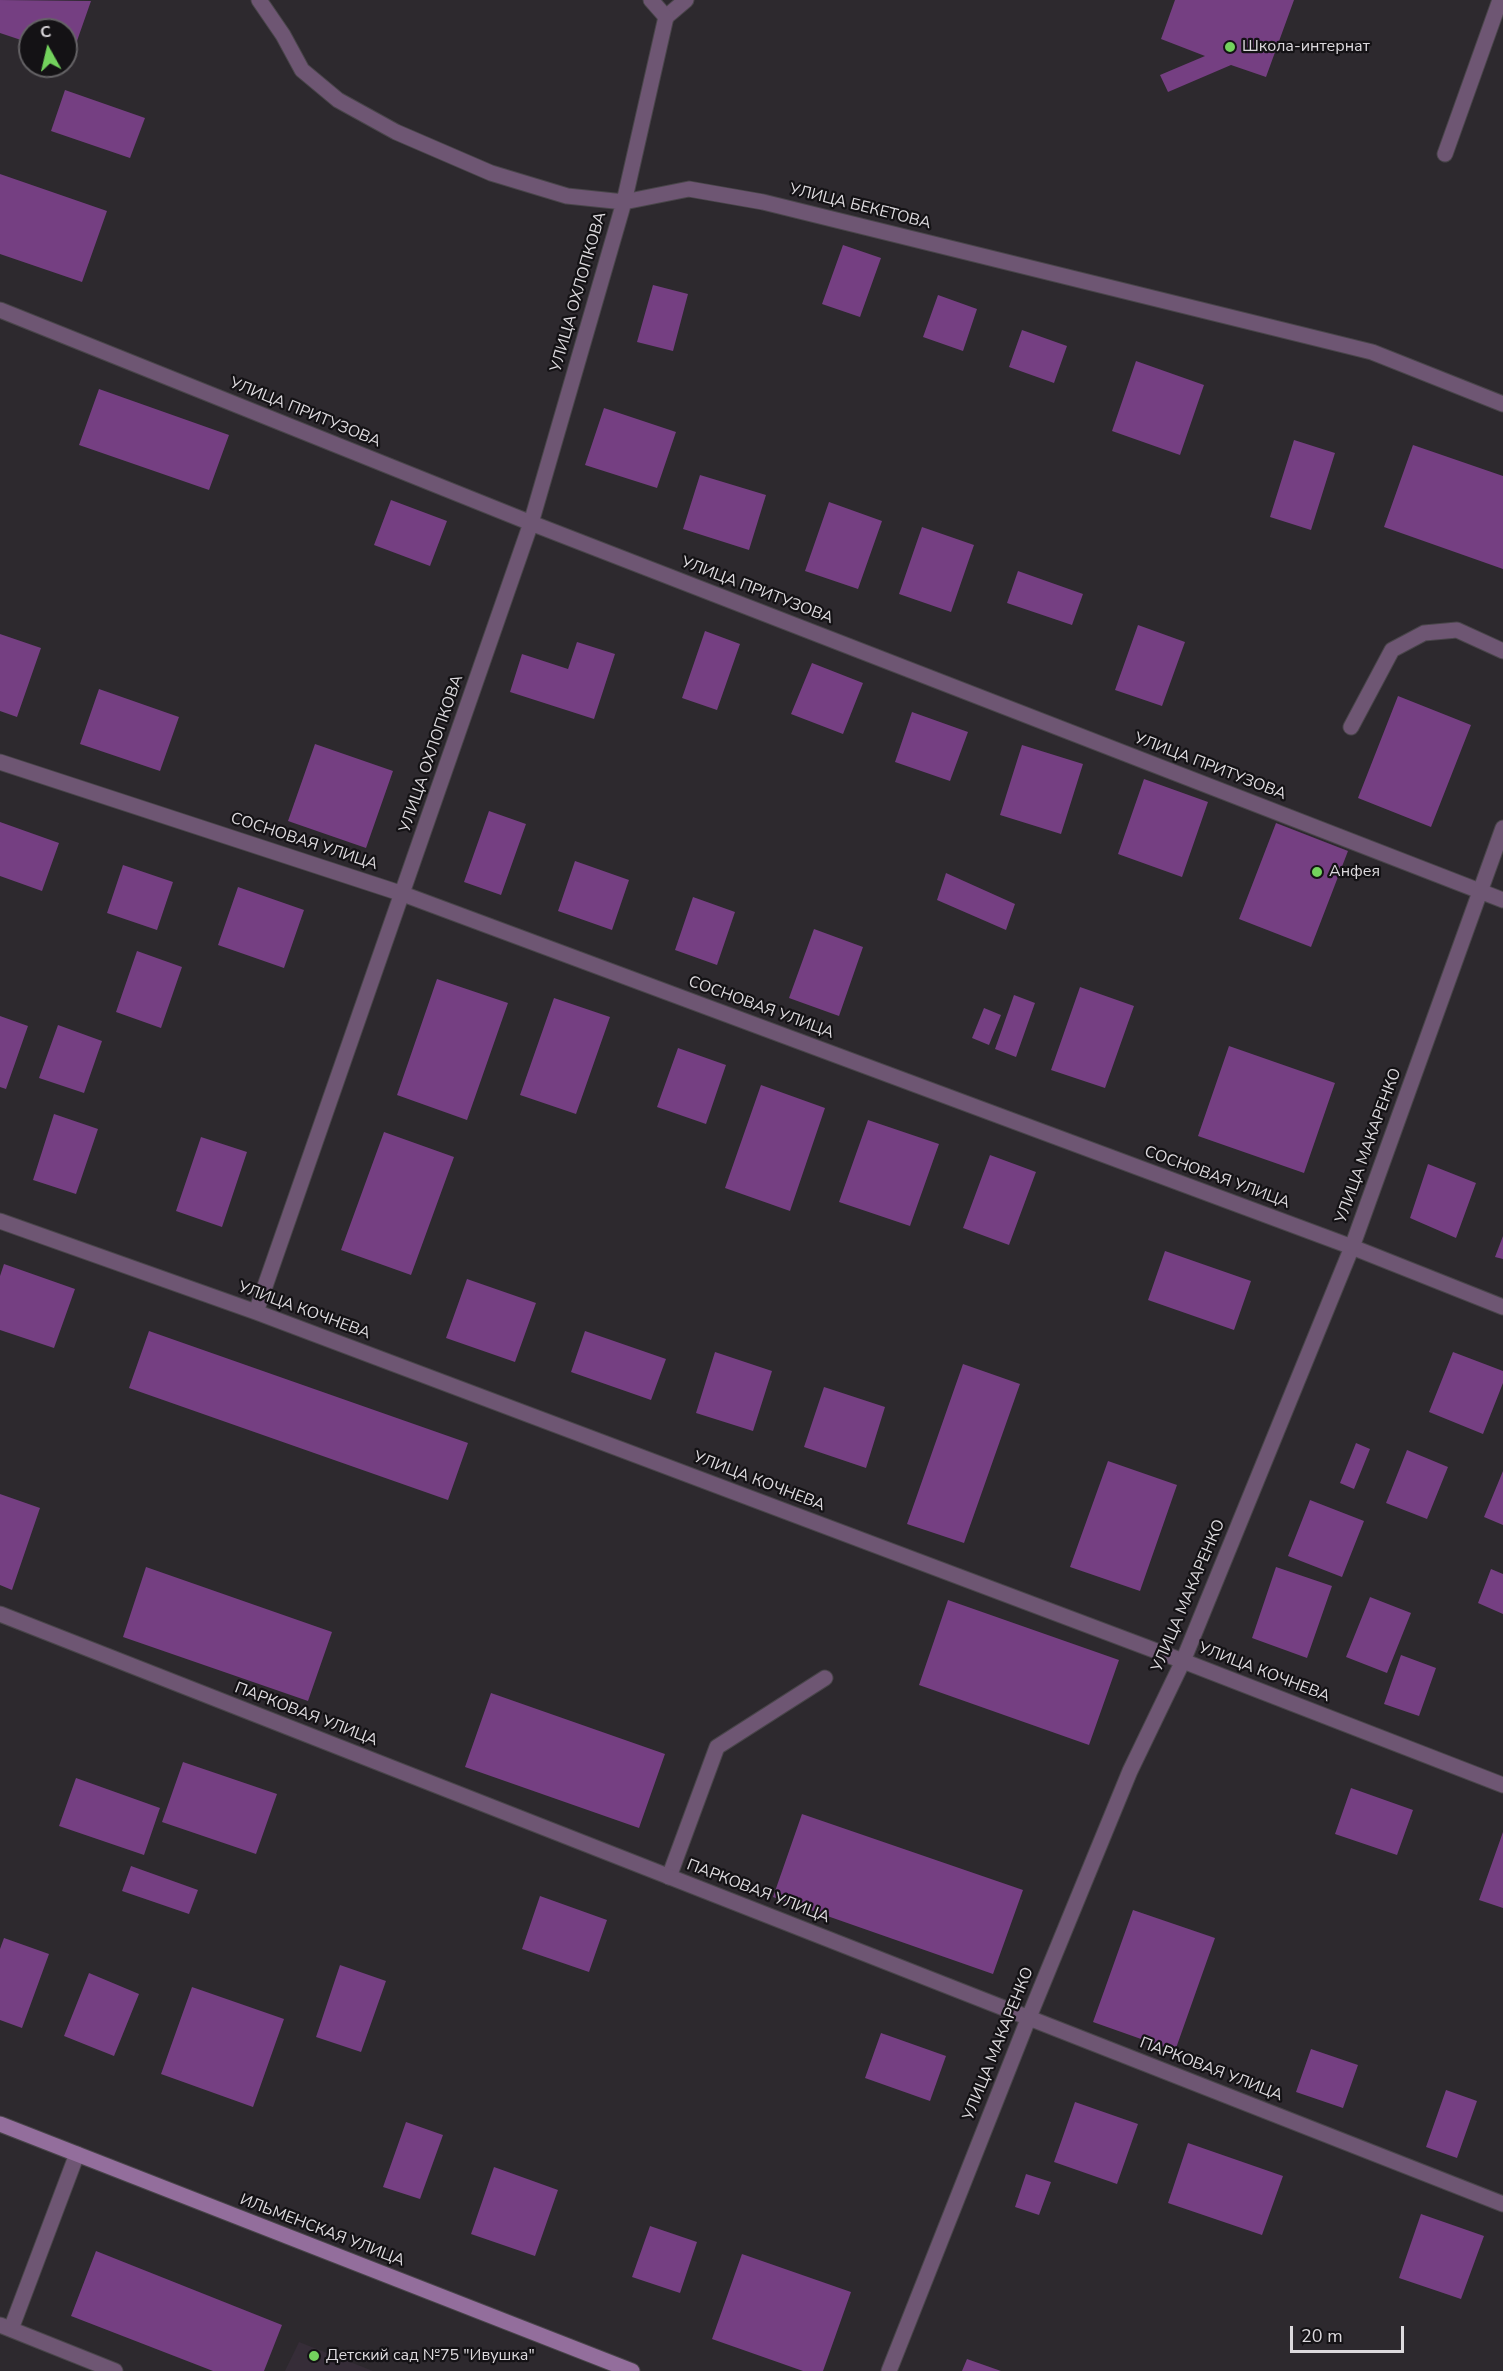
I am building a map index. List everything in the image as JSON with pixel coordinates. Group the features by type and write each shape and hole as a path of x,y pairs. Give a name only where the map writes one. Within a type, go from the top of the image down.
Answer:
{"main road":[{"name":"ИЛЬМЕНСКАЯ УЛИЦА","path":"0,2124 632,2371"}],"street":[{"name":"УЛИЦА БЕКЕТОВА","path":"259,0 283,35 302,70 338,100 396,132 490,173 567,196 624,202 690,189 763,202 1372,352 1503,404"},
{"path":"651,0 666,17 686,0"},
{"path":"1445,154 1500,0"},
{"name":"УЛИЦА ОХЛОПКОВА","path":"256,1312 531,523 624,202 666,17"},
{"name":"УЛИЦА ПРИТУЗОВА","path":"0,310 531,523 1503,900"},
{"path":"1351,727 1392,650 1424,633 1457,630 1503,651"},
{"name":"СОСНОВАЯ УЛИЦА","path":"0,762 403,894 1352,1247 1503,1307"},
{"name":"УЛИЦА МАКАРЕНКО","path":"889,2371 1029,2017 1130,1771 1183,1661 1352,1247 1503,828"},
{"name":"УЛИЦА КОЧНЕВА","path":"0,1221 256,1312 1183,1661 1503,1785"},
{"name":"ПАРКОВАЯ УЛИЦА","path":"0,1614 1503,2204"},
{"path":"669,1877 717,1747 825,1678"},
{"path":"76,2154 5,2327 115,2371"}],"shaded area":[{"name":"Детский сад №75 \"Ивушка\"","path":"299,2342 373,2371 285,2371"}],"building":[{"path":"0,0 91,1 78,38 78,18 18,18 18,39 0,33"},
{"name":"Школа-интернат","path":"1175,0 1294,0 1266,77 1231,65 1168,92 1160,75 1205,56 1161,39"},
{"path":"65,90 145,118 130,158 51,131"},
{"path":"0,174 107,211 82,282 0,254"},
{"path":"843,245 881,258 860,317 822,304"},
{"path":"653,285 688,294 673,351 637,342"},
{"path":"938,295 977,309 963,351 923,337"},
{"path":"1022,330 1067,346 1054,383 1009,367"},
{"path":"1136,361 1204,385 1180,455 1112,431"},
{"path":"99,389 229,435 209,490 79,445"},
{"path":"604,408 676,432 657,488 585,465"},
{"path":"1294,440 1335,453 1311,530 1270,517"},
{"path":"1413,445 1503,476 1503,569 1384,527"},
{"path":"700,475 766,495 749,550 683,529"},
{"path":"391,500 447,521 430,566 374,545"},
{"path":"829,502 882,521 858,589 805,571"},
{"path":"922,527 974,545 951,612 899,594"},
{"path":"1018,571 1083,594 1072,625 1007,603"},
{"path":"1138,625 1185,642 1162,706 1115,690"},
{"path":"705,631 740,644 717,710 682,698"},
{"path":"0,634 41,648 17,717 0,711"},
{"path":"577,642 615,654 594,719 510,692 522,654 568,669"},
{"path":"812,663 863,683 843,734 791,714"},
{"path":"99,689 179,717 160,771 80,744"},
{"path":"1398,696 1471,725 1431,827 1358,798"},
{"path":"912,712 968,732 950,781 895,762"},
{"path":"315,744 393,771 366,848 288,821"},
{"path":"1022,745 1083,764 1061,834 1000,815"},
{"path":"1144,779 1208,802 1182,877 1118,854"},
{"path":"489,811 526,824 501,895 464,882"},
{"path":"0,822 59,843 42,891 0,876"},
{"path":"1276,823 1348,851 1311,947 1239,919"},
{"path":"575,861 629,880 612,930 558,911"},
{"path":"123,865 173,882 157,930 107,913"},
{"path":"946,873 1015,904 1006,930 937,900"},
{"path":"238,887 304,910 284,968 218,945"},
{"path":"693,897 735,912 717,965 675,950"},
{"path":"814,929 863,947 839,1016 789,998"},
{"path":"137,951 182,967 161,1028 116,1012"},
{"path":"437,979 508,1003 467,1120 397,1095"},
{"path":"1080,987 1134,1006 1105,1088 1051,1070"},
{"path":"1014,995 1035,1003 1016,1057 995,1049"},
{"path":"554,998 610,1017 576,1114 520,1095"},
{"path":"984,1008 1001,1015 989,1045 972,1038"},
{"path":"0,1016 28,1026 6,1089 0,1087"},
{"path":"58,1025 102,1041 84,1093 39,1078"},
{"path":"1229,1046 1335,1083 1304,1173 1198,1136"},
{"path":"678,1048 726,1065 706,1124 657,1107"},
{"path":"761,1085 825,1108 790,1211 725,1188"},
{"path":"54,1114 98,1129 76,1194 33,1180"},
{"path":"868,1120 939,1144 910,1226 839,1202"},
{"path":"384,1132 454,1157 411,1275 341,1250"},
{"path":"201,1137 247,1152 222,1227 176,1211"},
{"path":"990,1155 1036,1172 1009,1245 963,1228"},
{"path":"1428,1164 1476,1183 1456,1238 1410,1218"},
{"path":"1503,1236 1503,1259 1495,1257"},
{"path":"1165,1251 1251,1281 1234,1330 1148,1300"},
{"path":"4,1264 75,1289 54,1348 0,1330 0,1276"},
{"path":"467,1279 536,1303 515,1362 446,1338"},
{"path":"149,1331 468,1443 448,1500 129,1388"},
{"path":"585,1331 666,1359 651,1400 571,1372"},
{"path":"715,1352 772,1371 753,1431 696,1413"},
{"path":"1453,1352 1503,1371 1503,1383 1483,1434 1429,1412"},
{"path":"963,1364 1020,1384 964,1543 907,1524"},
{"path":"824,1387 885,1407 866,1468 804,1447"},
{"path":"1356,1443 1370,1449 1354,1489 1340,1483"},
{"path":"1407,1450 1448,1467 1427,1519 1386,1503"},
{"path":"1108,1461 1177,1485 1140,1591 1070,1567"},
{"path":"1503,1471 1503,1525 1484,1517"},
{"path":"0,1494 40,1508 12,1590 0,1585"},
{"path":"1310,1500 1364,1521 1342,1577 1288,1556"},
{"path":"146,1567 332,1632 308,1701 123,1637"},
{"path":"1276,1567 1332,1586 1307,1658 1252,1638"},
{"path":"1491,1569 1503,1574 1503,1614 1478,1603"},
{"path":"1370,1597 1411,1613 1387,1673 1346,1657"},
{"path":"948,1600 1119,1660 1089,1745 919,1685"},
{"path":"1401,1655 1436,1668 1419,1716 1384,1704"},
{"path":"491,1693 665,1754 639,1828 465,1767"},
{"path":"183,1762 277,1794 256,1854 162,1822"},
{"path":"76,1778 160,1808 144,1855 59,1826"},
{"path":"1351,1788 1413,1810 1397,1855 1335,1834"},
{"path":"802,1814 1023,1890 993,1974 773,1897"},
{"path":"1503,1832 1503,1908 1479,1900"},
{"path":"131,1866 198,1890 189,1914 122,1891"},
{"path":"540,1896 607,1920 589,1972 522,1949"},
{"path":"1133,1910 1215,1938 1175,2051 1093,2022"},
{"path":"4,1938 49,1954 22,2028 0,2020 0,1949"},
{"path":"340,1965 386,1981 361,2052 316,2037"},
{"path":"89,1973 139,1994 114,2056 64,2036"},
{"path":"192,1987 284,2019 253,2107 161,2074"},
{"path":"881,2033 946,2056 930,2101 865,2078"},
{"path":"1311,2049 1358,2065 1343,2108 1296,2092"},
{"path":"1446,2090 1477,2101 1457,2158 1426,2147"},
{"path":"1075,2102 1138,2124 1117,2184 1054,2162"},
{"path":"406,2122 443,2135 420,2199 383,2187"},
{"path":"1188,2143 1283,2176 1262,2235 1168,2203"},
{"path":"494,2167 558,2190 535,2256 471,2234"},
{"path":"1026,2174 1051,2182 1039,2215 1015,2207"},
{"path":"1421,2214 1484,2236 1461,2299 1399,2278"},
{"path":"650,2226 697,2242 680,2293 632,2277"},
{"path":"96,2251 282,2325 264,2371 213,2371 71,2316"},
{"path":"742,2254 851,2292 823,2371 803,2371 712,2339"},
{"path":"967,2359 1001,2371 962,2371"}],"place":[{"name":"Школа-интернат","path":"1230,47"},
{"name":"Анфея","path":"1317,872"},
{"name":"Детский сад №75 \"Ивушка\"","path":"314,2356"}]}
